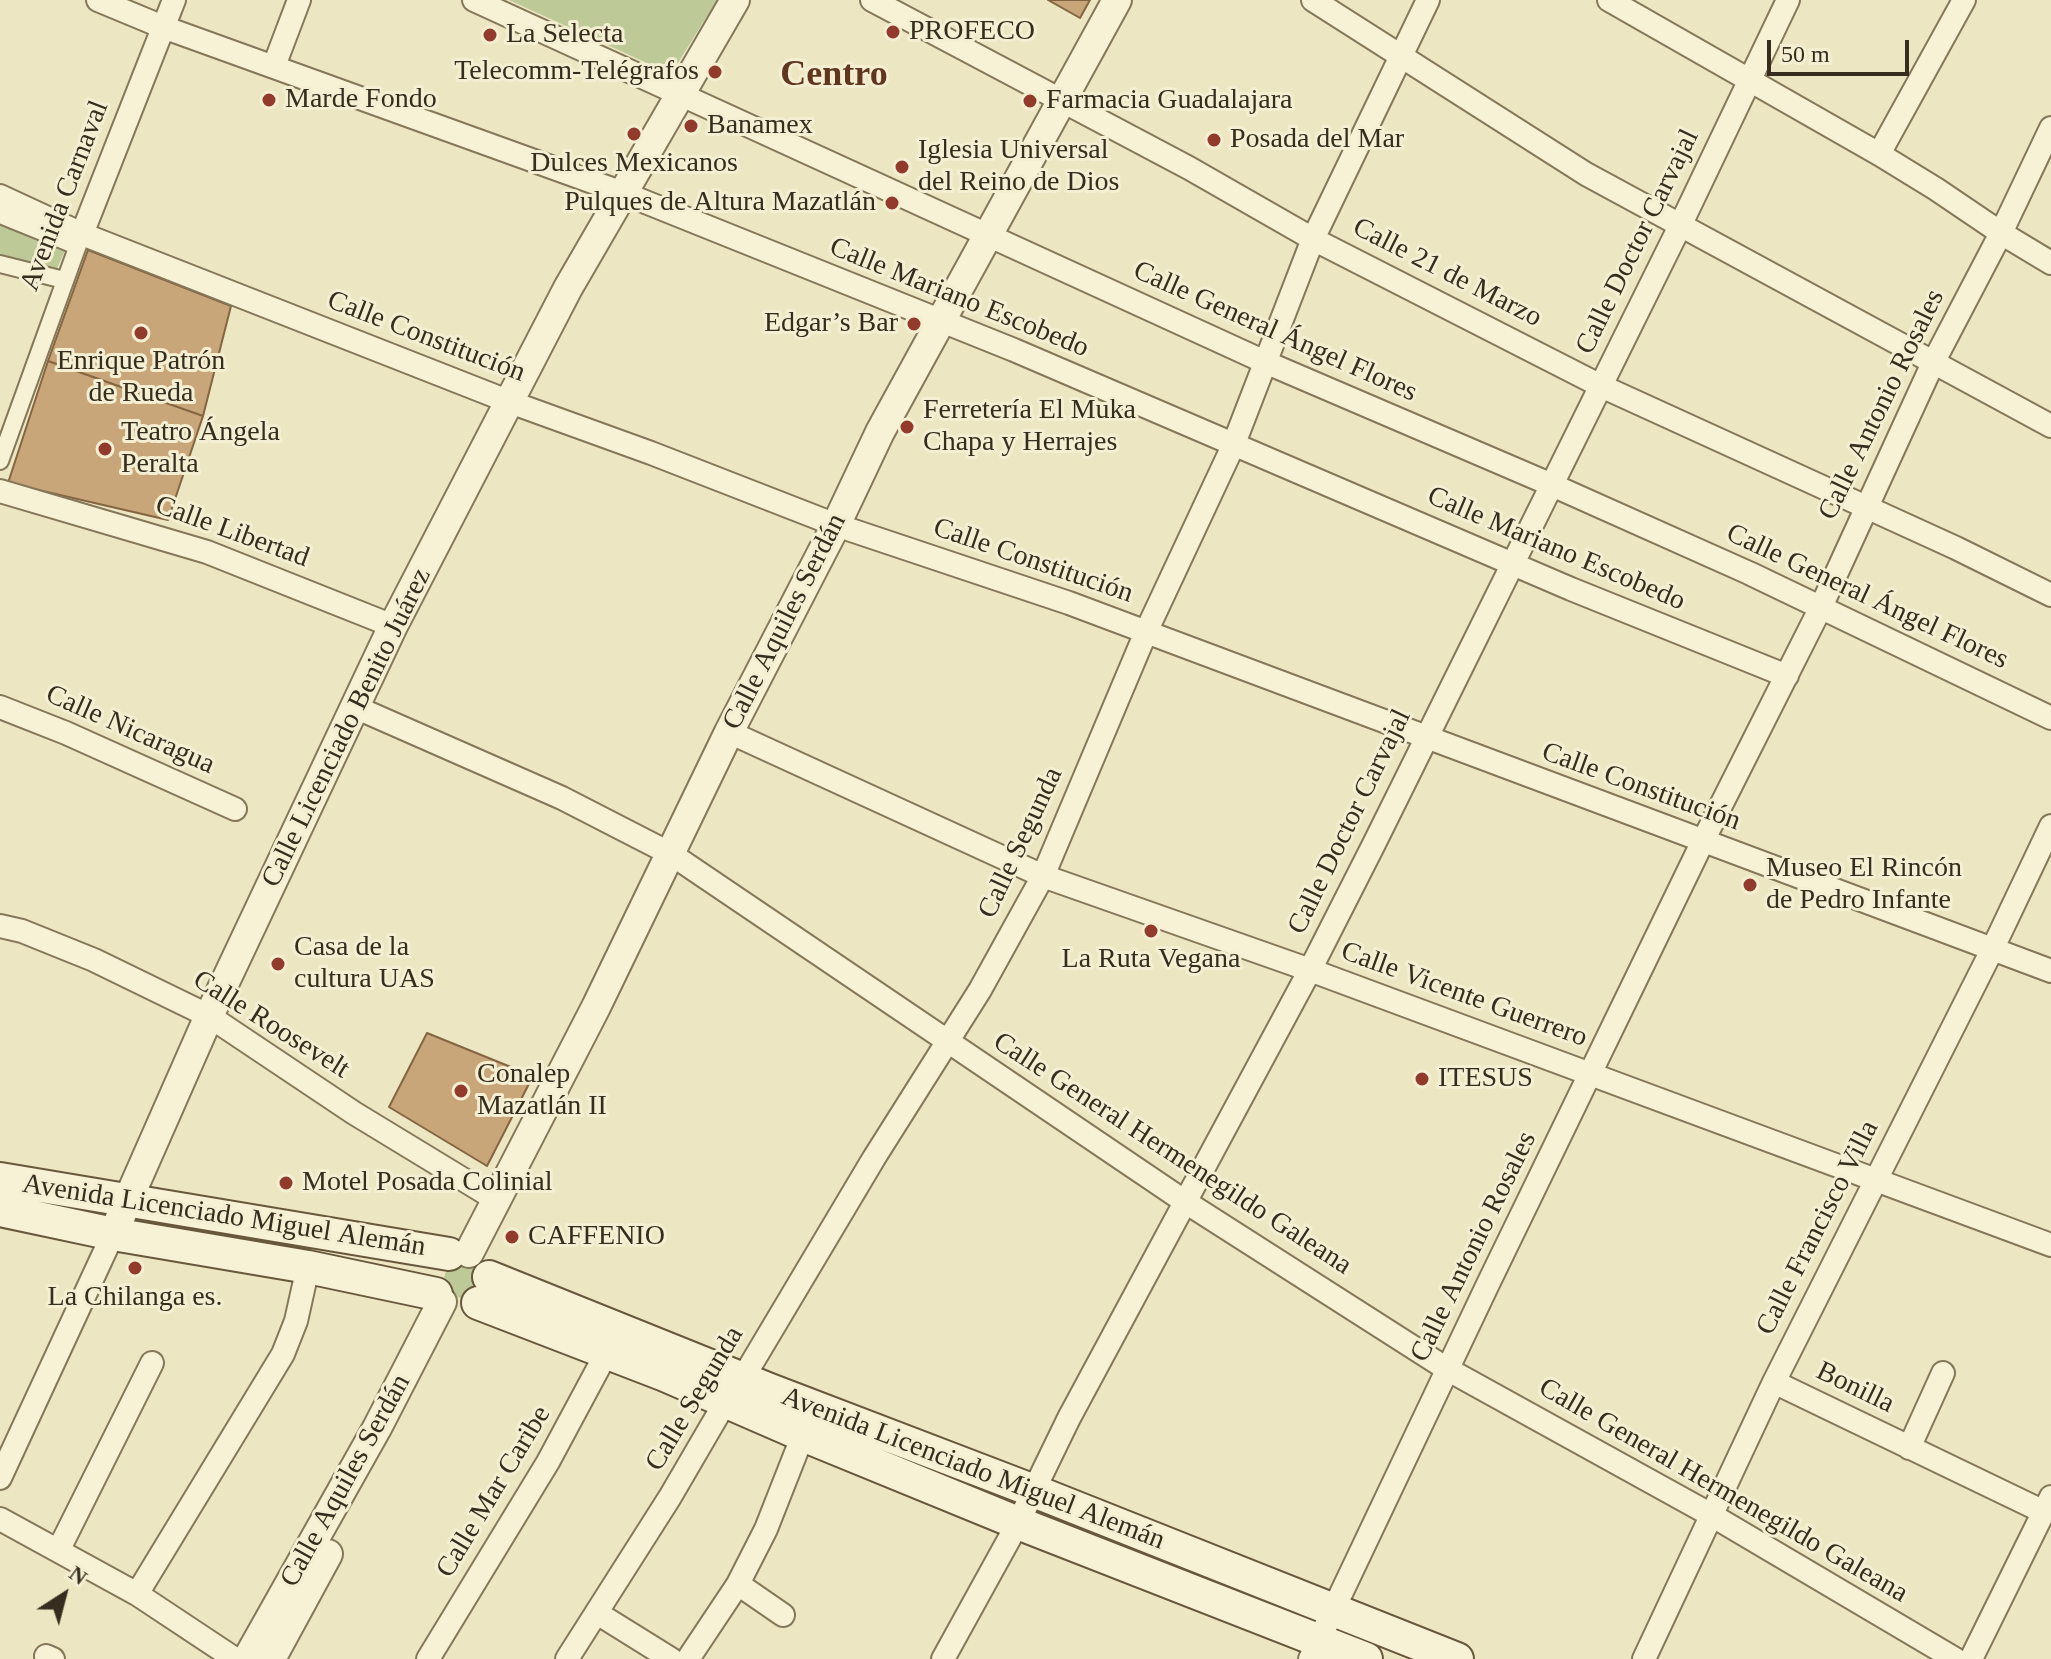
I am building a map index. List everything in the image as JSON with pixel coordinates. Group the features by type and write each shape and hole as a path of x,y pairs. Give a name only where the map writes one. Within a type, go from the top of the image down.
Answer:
{"main road":[{"name":"Avenida Licenciado Miguel Alemán","path":"0,1179 128,1200 460,1285 734,1390 803,1435 1314,1650 1366,1659"},
{"name":"Avenida Licenciado Miguel Alemán","path":"0,1210 113,1234 308,1267 460,1285 607,1352 734,1390 1034,1491 1457,1659"}],"street":[{"name":"Calle Mariano Escobedo","path":"98,0 163,27 623,193 1014,350 1233,446 1787,676"},
{"name":"Avenida Carnaval","path":"0,461 64,280 174,0"},
{"path":"274,66 299,0"},
{"name":"Calle General Ángel Flores","path":"474,0 1265,362 1552,485 1821,607 2051,718"},
{"name":"Calle Licenciado Benito Juárez","path":"0,1478 209,1016 393,626 568,288 735,0"},
{"name":"Calle 21 de Marzo","path":"872,0 1189,168 1313,239 1601,386 2051,595"},
{"name":"Calle Aquiles Serdán","path":"271,1659 460,1285 497,1200 880,432 1117,0"},
{"path":"1313,0 1586,174 2051,426"},
{"name":"Calle Segunda","path":"567,1659 670,1497 987,978 1043,876 1146,632 1233,446 1313,239 1428,0"},
{"path":"1609,0 1879,154 2051,263"},
{"name":"Calle Doctor Carvajal","path":"946,1658 1184,1201 1310,970 1680,226 1788,0"},
{"path":"1879,154 1964,0"},
{"name":"Calle Antonio Rosales","path":"1314,1650 1703,841 1821,607 1933,363 2001,233 2051,128"},
{"name":"Calle Constitución","path":"0,196 80,240 836,525 1069,603 2051,971"},
{"path":"0,215 80,240"},
{"path":"0,264 64,280"},
{"name":"Calle Libertad","path":"0,491 207,552 393,626"},
{"name":"Calle Nicaragua","path":"0,707 235,809"},
{"name":"Calle General Hermenegildo Galeana","path":"355,707 562,798 671,854 1184,1201 1447,1369 1713,1516 1955,1659"},
{"name":"Calle Vicente Guerrero","path":"729,732 1043,876 1310,970 2051,1245"},
{"name":"Calle Francisco Villa","path":"1644,1659 1774,1382 1992,950 2051,826"},
{"name":"Calle Roosevelt","path":"0,926 22,931 94,960 209,1016 354,1113 497,1200"},
{"path":"137,1594 283,1354 296,1321 308,1267"},
{"name":"Calle Aquiles Serdán","path":"247,1659 460,1285"},
{"name":"Calle Mar Caribe","path":"428,1659 541,1474 607,1352"},
{"path":"59,1549 152,1363"},
{"name":"Bonilla","path":"1909,1448 1943,1373"},
{"name":"Bonilla","path":"1774,1382 1909,1448 2047,1505"},
{"path":"688,1659 738,1584 766,1529 803,1435"},
{"path":"1971,1659 2047,1505"},
{"path":"0,1519 137,1594 235,1659"},
{"path":"738,1584 783,1615"},
{"path":"597,1613 671,1659"}],"green space":[{"path":"509,0 717,0 671,74"},
{"path":"0,202 73,232 52,280 0,270"},
{"path":"462,1262 475,1267 480,1280 475,1293 462,1298 449,1293 444,1280 449,1267"}],"building":[{"path":"1048,0 1090,0 1080,18"},
{"name":"Enrique Patrón de Rueda","path":"88,250 231,306 203,416 48,361"},
{"name":"Teatro Ángela Peralta","path":"48,361 203,416 168,520 8,483"},
{"name":"Conalep Mazatlán II","path":"427,1033 533,1076 487,1166 389,1107"}],"place":[{"name":"PROFECO","path":"893,32"},
{"name":"La Selecta","path":"490,35"},
{"name":"Telecomm-Telégrafos","path":"715,72"},
{"name":"Marde Fondo","path":"269,100"},
{"name":"Farmacia Guadalajara","path":"1030,101"},
{"name":"Banamex","path":"691,126"},
{"name":"Dulces Mexicanos","path":"634,134"},
{"name":"Posada del Mar","path":"1214,140"},
{"name":"Iglesia Universal del Reino de Dios","path":"902,167"},
{"name":"Pulques de Altura Mazatlán","path":"892,203"},
{"name":"Edgar’s Bar","path":"914,324"},
{"name":"Enrique Patrón de Rueda","path":"141,333"},
{"name":"Ferretería El Muka Chapa y Herrajes","path":"907,427"},
{"name":"Teatro Ángela Peralta","path":"105,449"},
{"name":"Museo El Rincón de Pedro Infante","path":"1750,885"},
{"name":"La Ruta Vegana","path":"1151,931"},
{"name":"Casa de la cultura UAS","path":"278,964"},
{"name":"ITESUS","path":"1422,1079"},
{"name":"Conalep Mazatlán II","path":"461,1091"},
{"name":"Motel Posada Colinial","path":"286,1183"},
{"name":"CAFFENIO","path":"512,1237"},
{"name":"La Chilanga es.","path":"135,1268"}],"district":[{"name":"Centro","path":"834,76"}]}
